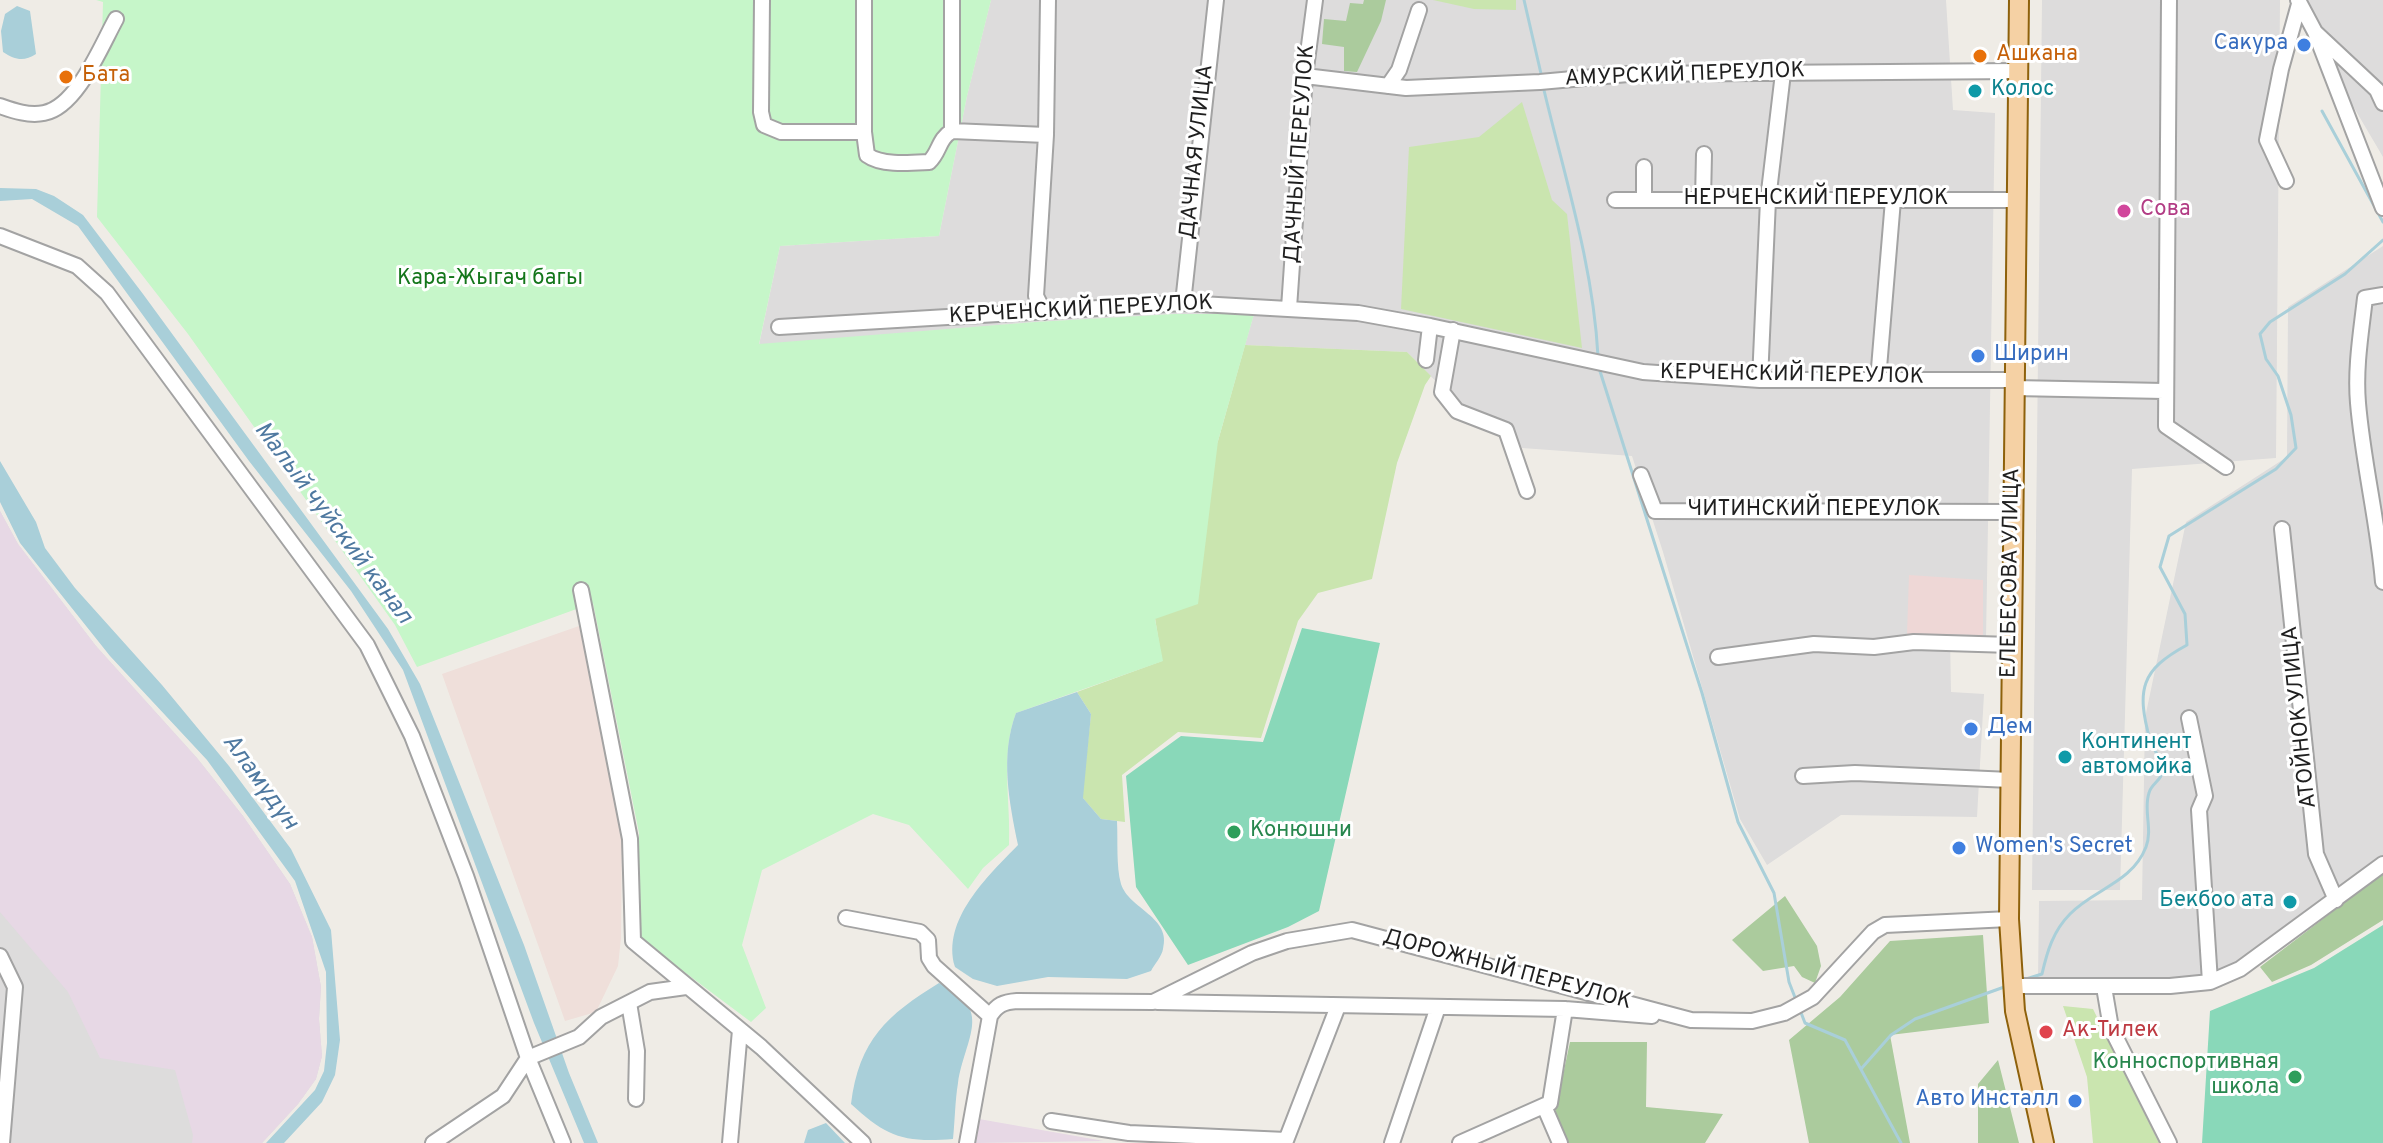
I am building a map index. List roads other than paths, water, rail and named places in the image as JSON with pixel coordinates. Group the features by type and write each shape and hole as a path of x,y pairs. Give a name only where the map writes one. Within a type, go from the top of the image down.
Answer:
{"main road":[{"name":"ЕЛЕБЕСОВА УЛИЦА","path":"2019,0 2009,919 2012,986 2044,1143"}],"street":[{"path":"762,0 761,112 764,125 781,132 864,132"},
{"path":"864,0 864,132 869,157 907,163 932,160 942,138 952,131 1046,135"},
{"path":"952,0 952,131"},
{"path":"1044,312 1036,296 1046,135 1048,0"},
{"name":"ДАЧНАЯ УЛИЦА","path":"1183,303 1216,0"},
{"name":"ДАЧНЫЙ ПЕРЕУЛОК","path":"1289,308 1305,76 1315,0"},
{"path":"2169,0 2166,426 2226,467"},
{"path":"2298,2 2315,32 2383,208"},
{"path":"2286,181 2267,140 2298,2"},
{"path":"1388,86 1399,70 1419,10"},
{"path":"0,106 21,113 44,113 61,106 74,94 116,19"},
{"path":"2315,32 2377,90 2383,103"},
{"name":"АМУРСКИЙ ПЕРЕУЛОК","path":"1305,76 1388,86 1475,86 1628,74 2018,71"},
{"path":"1760,380 1768,200 1783,73"},
{"path":"1703,200 1704,154"},
{"path":"1644,167 1644,200"},
{"name":"НЕРЧЕНСКИЙ ПЕРЕУЛОК","path":"1615,200 2016,200"},
{"path":"1878,380 1893,200"},
{"path":"0,236 77,266 107,293 367,645 412,736 534,1056 563,1143"},
{"path":"2383,295 2365,298 2357,374 2358,404 2379,532 2383,582"},
{"name":"КЕРЧЕНСКИЙ ПЕРЕУЛОК","path":"779,327 1183,303 1358,313 1453,330 1643,372 1760,380 1878,380 2164,391"},
{"path":"1426,360 1430,326"},
{"path":"1453,330 1442,392 1457,411 1506,430 1527,491"},
{"name":"ЧИТИНСКИЙ ПЕРЕУЛОК","path":"1641,475 1655,511 2013,512"},
{"name":"АТОЙНОК УЛИЦА","path":"2282,529 2316,854 2336,900"},
{"path":"581,590 630,839 633,941 740,1030 863,1143"},
{"path":"1718,657 1814,644 1874,647 1914,642 2011,645"},
{"path":"2189,718 2205,796 2199,810 2210,982"},
{"path":"1803,776 1855,773 2010,780"},
{"path":"2012,986 2170,986 2210,982 2240,969 2383,864"},
{"path":"846,918 920,932 928,940 929,958 934,966 990,1016 967,1143"},
{"name":"ДОРОЖНЫЙ ПЕРЕУЛОК","path":"990,1016 1005,1001 1153,1002 1252,953 1287,941 1352,930 1691,1020 1752,1021 1784,1013 1813,997 1873,932 1885,925 2009,919"},
{"path":"0,956 15,987 2,1143"},
{"path":"433,1143 503,1096 534,1056 579,1037 601,1017 650,992 686,987"},
{"path":"2104,987 2111,1028 2169,1143"},
{"path":"1153,1002 1565,1009 1691,1020"},
{"path":"629,1003 637,1051 636,1099"},
{"path":"1051,1121 1129,1133 1286,1142 1338,1006"},
{"path":"1392,1143 1438,1007"},
{"path":"1460,1143 1550,1103 1565,1009"},
{"path":"730,1143 740,1030"},
{"path":"1544,1106 1560,1143"}],"water":[{"path":"17,6 30,11 36,54 23,59 3,52 1,31 5,14"},
{"path":"0,188 36,189 54,196 83,215 388,629 420,684 524,945 569,1073 598,1143 584,1143 534,1023 403,670 351,591 249,461 78,226 32,199 0,201"},
{"path":"0,461 36,522 45,548 75,588 162,685 229,766 291,849 331,930 340,1040 335,1075 322,1102 284,1143 266,1143 315,1090 324,1071 327,1043 326,972 295,881 207,760 110,656 20,543 0,502"},
{"path":"1077,692 1091,714 1083,798 1101,819 1117,821 1121,884 1125,893 1161,929 1164,938 1162,952 1151,971 1127,979 1048,977 997,986 973,979 955,967 952,950 955,932 970,900 1018,845 1007,762 1016,713"},
{"path":"939,983 967,1003 972,1026 958,1083 953,1139 920,1140 885,1130 851,1104 861,1063 878,1032 904,1006"},
{"path":"826,1123 845,1143 804,1143 808,1130"}],"waterway":[{"path":"1524,0 1542,78"},
{"path":"1543,86 1584,254 1598,356"},
{"path":"2322,111 2383,222"},
{"path":"2026,979 2042,974 2052,942 2070,914 2132,869 2146,847 2149,833 2147,799 2162,772 2150,740 2143,694 2151,673 2187,645 2185,614 2160,567 2169,536 2276,469 2296,448 2291,415 2278,376 2266,359 2260,334 2270,322 2345,274 2383,240"},
{"path":"1599,368 1702,693 1738,822 1774,893 1789,982 1796,1000"},
{"path":"1861,1069 1891,1035 1915,1019 2007,986"},
{"path":"1800,1010 1805,1023 1845,1040 1901,1143"}],"place":[{"name":"Сакура","path":"2304,45"},
{"name":"Ашкана","path":"1980,56"},
{"name":"Бата","path":"66,77"},
{"name":"Колос","path":"1975,91"},
{"name":"Сова","path":"2124,211"},
{"name":"Ширин","path":"1978,356"},
{"name":"Дем","path":"1971,729"},
{"name":"Континент автомойка","path":"2065,757"},
{"name":"Конюшни","path":"1234,832"},
{"name":"Women's Secret","path":"1959,848"},
{"name":"Бекбоо ата","path":"2290,902"},
{"name":"Ак-Тилек","path":"2046,1032"},
{"name":"Конноспортивная школа","path":"2295,1077"},
{"name":"Авто Инсталл","path":"2075,1101"}],"park label":[{"name":"Кара-Жыгач багы","path":"490,280"}],"water label":[{"name":"Малый чуйский канал","path":"332,524"},
{"name":"Аламүдүн","path":"259,783"}]}
